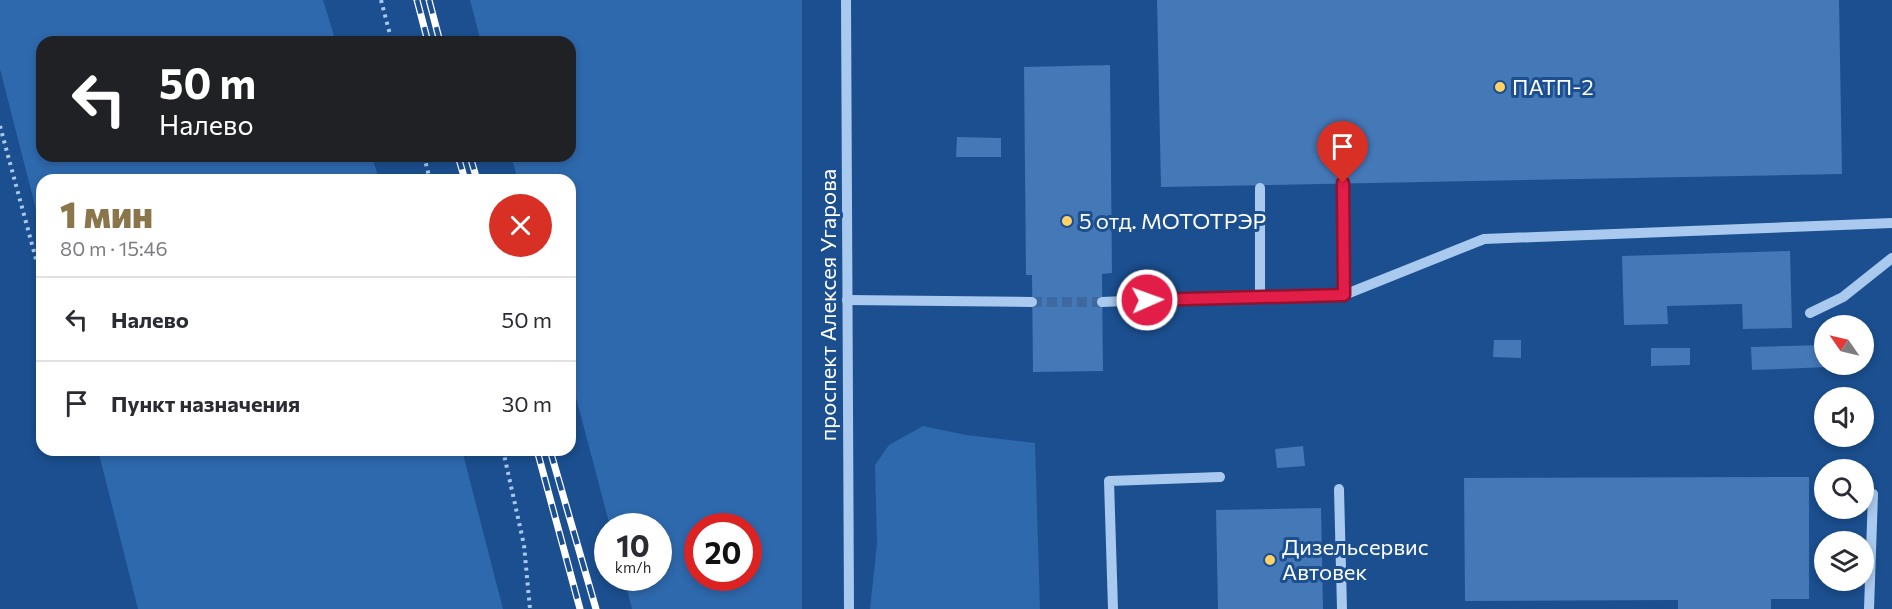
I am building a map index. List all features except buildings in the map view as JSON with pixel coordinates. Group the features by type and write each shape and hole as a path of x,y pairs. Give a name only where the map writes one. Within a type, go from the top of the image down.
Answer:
{"street":[{"name":"проспект Алексея Угарова","path":"846,0 849,609"},
{"path":"1343,183 1344,295"},
{"path":"1260,188 1260,295"},
{"path":"1102,302 1260,295 1344,295 1484,239 1892,223"},
{"path":"1810,313 1843,297 1892,258"},
{"path":"847,300 1032,302"},
{"path":"1113,609 1109,481 1220,477"},
{"path":"1339,489 1342,609"},
{"path":"1869,609 1872,519"}],"path":[{"path":"381,0 390,36"},
{"path":"0,126 36,259"},
{"path":"504,456 524,545 530,609"}],"shaded area":[{"path":"0,0 323,0 334,36 36,36 36,162 374,162 377,174 36,174 36,210 0,69"},
{"path":"470,0 802,0 802,609 632,609 627,591 672,591 672,513 607,513 576,398 576,174 516,174 513,162 576,162 576,36 479,36"},
{"path":"923,426 966,435 1035,443 1040,609 870,609 877,544 875,465 889,445"},
{"path":"100,456 464,456 503,609 138,609"}],"tunnel":[{"path":"1032,302 1102,302"}],"railway":[{"path":"417,0 426,36"},
{"path":"429,0 438,36"},
{"path":"460,162 463,174"},
{"path":"472,162 475,174"},
{"path":"539,456 580,609"},
{"path":"552,456 596,609"}],"place":[{"name":"ПАТП-2","path":"1500,87"},
{"name":"5 отд. МОТОТРЭР","path":"1067,221"},
{"name":"Дизельсервис Автовек","path":"1270,560"}],"route":[{"path":"1147,300 1260,295 1344,295 1343,183"}]}
